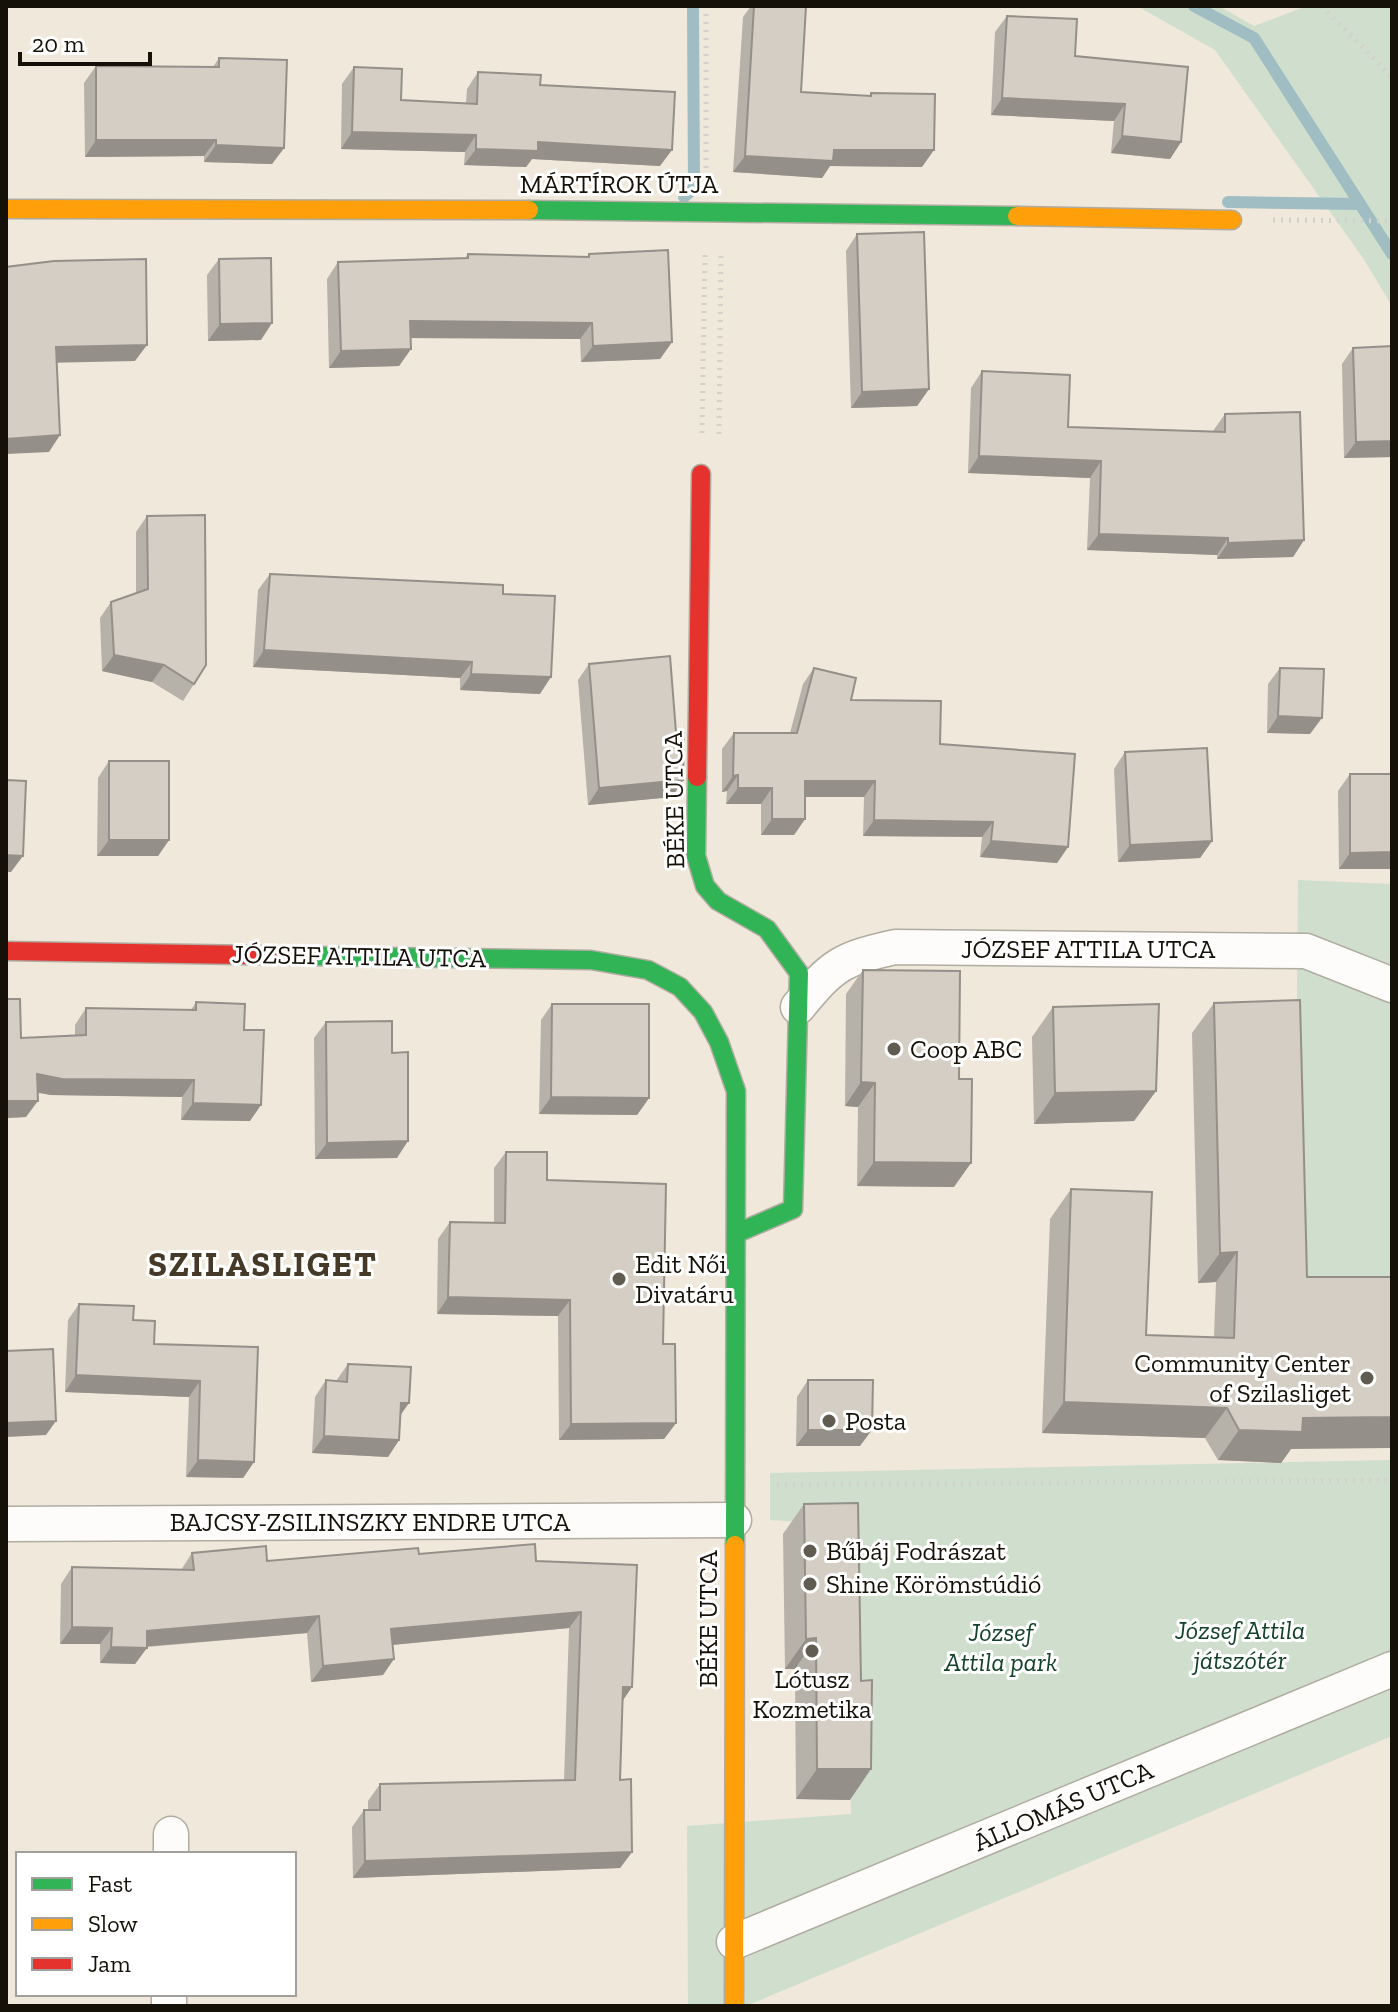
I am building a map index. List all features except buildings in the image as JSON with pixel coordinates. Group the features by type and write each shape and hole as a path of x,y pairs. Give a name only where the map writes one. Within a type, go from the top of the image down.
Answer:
{"street":[{"name":"MÁRTÍROK ÚTJA","path":"6,209 714,210 1232,220"},
{"name":"BÉKE UTCA","path":"701,474 696,856 701,879 715,902 759,923 784,946 799,973 793,1209 737,1233"},
{"name":"JÓZSEF ATTILA UTCA","path":"798,1007 823,975 848,958 895,947 1306,951 1392,985"},
{"name":"JÓZSEF ATTILA UTCA","path":"6,951 591,960 664,976 699,1005"},
{"name":"BÉKE UTCA","path":"699,1005 724,1048 736,1091 734,2006"},
{"name":"BAJCSY-ZSILINSZKY ENDRE UTCA","path":"6,1524 734,1520"},
{"name":"ÁLLOMÁS UTCA","path":"734,1942 1392,1669"}],"path":[{"path":"706,6 718,441"},
{"path":"1322,6 1392,77"},
{"path":"701,474 714,210"},
{"path":"1232,220 1392,221"},
{"path":"735,1485 1392,1480"}],"green space":[{"path":"1137,6 1219,6 1254,26 1307,6 1392,6 1392,306 1363,258 1215,50"},
{"path":"1298,880 1392,884 1392,1296 1294,1296"},
{"path":"1392,1460 1392,1736 746,2006 688,2006 687,1826 851,1814 847,1525 770,1520 770,1473"}],"waterway":[{"path":"684,197 694,188 693,6"},
{"path":"1194,6 1254,38 1392,254"},
{"path":"1228,202 1360,204"}],"traffic: fast":[{"path":"529,210 1017,216"},
{"path":"697,777 696,856 705,886 718,901 767,929 799,973 793,1209 737,1233"},
{"path":"309,956 591,960 648,970 680,987 703,1012 719,1042 736,1091 735,1545"}],"traffic: slow":[{"path":"6,209 529,210"},
{"path":"1017,216 1232,220"},
{"path":"734,2006 735,1545"}],"traffic: jam":[{"path":"697,777 701,474"},
{"path":"6,951 309,956"}],"place":[{"name":"Coop ABC","path":"894,1049"},
{"name":"Edit Női Divatáru","path":"619,1279"},
{"name":"Community Center of Szilasliget","path":"1367,1378"},
{"name":"Posta","path":"829,1421"},
{"name":"Bűbáj Fodrászat","path":"810,1551"},
{"name":"Shine Körömstúdió","path":"810,1584"},
{"name":"Lótusz Kozmetika","path":"812,1651"}],"district":[{"name":"SZILASLIGET","path":"263,1264"}],"park label":[{"name":"József Attila játszótér","path":"1240,1645"},
{"name":"József Attila park","path":"1001,1647"}]}
